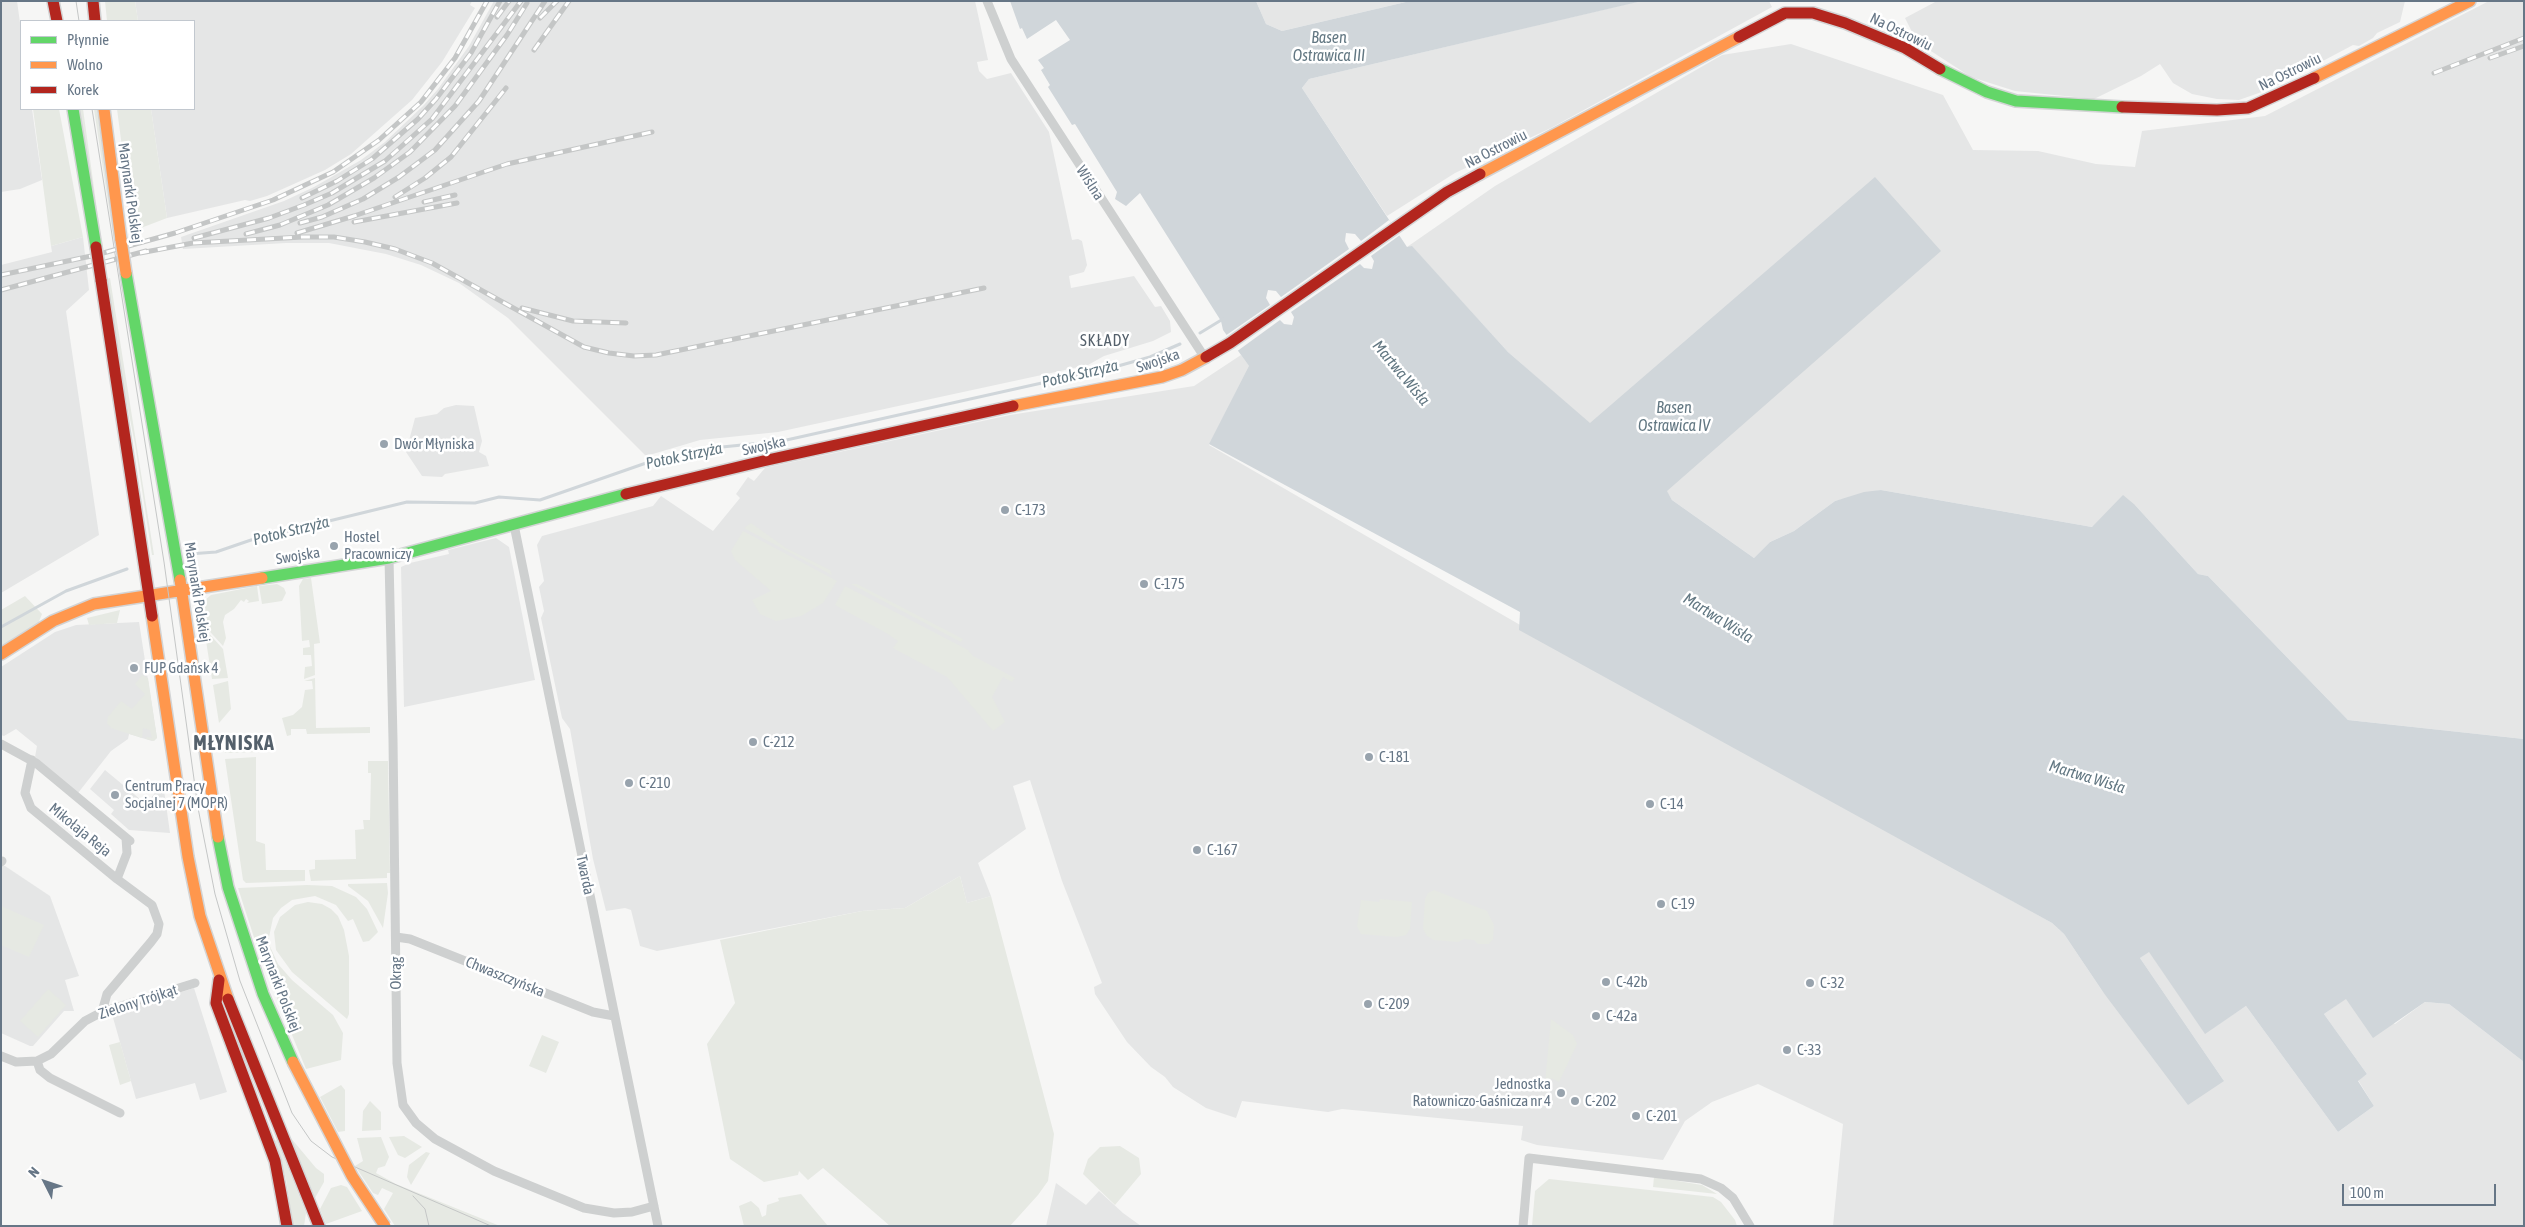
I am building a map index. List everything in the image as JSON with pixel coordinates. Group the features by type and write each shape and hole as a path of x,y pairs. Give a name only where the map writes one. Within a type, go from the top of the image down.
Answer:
{"street":[{"path":"53,1 57,20"},
{"path":"93,1 95,20"},
{"name":"Wiślna","path":"987,1 1011,59 1204,358"},
{"name":"Na Ostrowiu","path":"1204,358 1230,343 1447,192 1785,13 1813,13 1845,23 1905,48 1952,76 1987,92 2016,100 2109,107 2217,110 2248,108 2263,102 2470,1"},
{"path":"73,110 102,280 188,857 200,916 219,976 319,1226"},
{"name":"Marynarki Polskiej","path":"104,110 126,273 182,590 214,821 228,887 263,994 293,1062 352,1176 385,1226"},
{"name":"Swojska","path":"148,595 388,558 763,461 1014,406 1146,382 1182,370 1204,358"},
{"name":"Twarda","path":"514,525 658,1226"},
{"name":"Okrąg","path":"388,558 397,1078 402,1105 416,1124 434,1139 494,1171 584,1208 614,1214 632,1212 654,1206"},
{"path":"1,654 53,621 80,608 148,595"},
{"name":"Mikołaja Reja","path":"1,744 32,760 128,840 127,853 118,878 31,808 25,793 32,760"},
{"path":"102,1012 107,994 157,934 159,924 152,906 118,878"},
{"name":"Chwaszczyńska","path":"396,937 410,940 593,1012 614,1016"},
{"path":"219,976 216,1003 275,1161 287,1226"},
{"name":"Zielony Trójkąt","path":"37,1061 52,1054 85,1021 102,1012 195,983"},
{"path":"1,1056 16,1062 37,1061 40,1070 50,1078 120,1113"},
{"path":"1523,1226 1528,1158 1701,1179 1720,1188 1733,1198 1750,1226"}],"shaded area":[{"path":"1,1 17,1 20,23 20,110 32,110 42,180 20,189 1,192"},
{"path":"105,1 135,1 138,20 107,20"},
{"path":"135,1 472,1 470,5 475,8 442,62 412,100 351,154 325,170 267,196 167,218 151,110 195,110 195,20 138,20"},
{"path":"494,1 975,1 988,60 977,62 979,71 987,79 1011,73 1049,132 1072,240 1078,239 1082,241 1087,265 1084,272 1069,276 1071,288 1134,276 1155,307 1161,306 1170,321 1171,332 1153,341 1104,356 1088,365 778,432 700,440 646,456 508,318 459,283 421,265 386,254 329,243 286,243 183,249 181,237 284,201 314,187 361,160 385,142 438,89 469,46"},
{"path":"1256,1 1410,1 1282,31 1266,24"},
{"path":"1640,1 1769,1 1772,7 1551,128 1455,173 1387,216 1302,88 1309,79"},
{"path":"1937,1 2405,1 2400,22 2377,33 2373,38 2359,46 2353,45 2270,89 2239,100 2217,99 2192,94 2173,83 2160,64 2141,76 2094,99 2015,91 1971,77 1917,42 1905,18"},
{"path":"2489,1 2524,1 2524,739 2348,720 2208,576 2198,574 2135,505 2092,527 1881,490 1835,501 1794,531 1770,542 1754,558 1672,500 1667,492 1508,352 1412,247 1407,247 1495,186 1722,55 1791,44 1943,95 1973,150 2038,151 2096,164 2135,167 2142,131 2265,116"},
{"path":"33,110 59,110 83,237 51,246"},
{"path":"79,110 83,110 102,245"},
{"path":"94,110 97,110 116,241 114,242"},
{"path":"117,110 151,110 167,218 133,231"},
{"path":"83,237 89,290 66,311 99,535 1,593 1,265 52,252 51,246"},
{"path":"110,278 154,555 152,555 135,444 120,369 107,279"},
{"path":"1241,355 1250,367 1209,445 1534,633 2052,923 2064,934 2103,992 2224,1081 2140,958 2149,951 2205,1033 2246,1006 2338,1132 2374,1106 2358,1080 2367,1074 2324,1014 2346,998 2395,1024 2425,1002 2449,1004 2524,1062 2524,1226 1833,1226 1843,1124 1758,1084 1712,1102 1685,1121 1663,1160 1537,1145 1521,1140 1523,1126 1342,1109 1328,1112 1242,1101 1236,1118 1206,1108 1173,1087 1165,1077 1151,1067 1127,1042 1095,994 1094,987 1102,983 1062,881 1030,780 1013,786 1026,829 978,863 991,896 967,903 960,876 905,908 862,911 657,951 640,946 631,910 625,908 606,911 593,859 570,729 562,718 541,618 544,611 539,587 544,581 537,545 542,536 653,506 661,496 713,531 740,498 736,494 748,477 754,481 765,468 1010,415 1194,386"},
{"path":"456,405 474,406 482,441 479,452 486,456 489,466 445,474 442,477 422,476 406,452 415,418 437,414 444,408"},
{"path":"751,523 786,548 830,570 832,575 744,528"},
{"path":"743,531 837,581 823,603 801,616 776,621 760,614 752,600 771,591 735,560 731,551"},
{"path":"496,538 509,547 535,680 404,707 401,567 410,563 449,554 448,550"},
{"path":"311,578 320,643 314,644 315,675 304,679 305,667 312,666 311,655 303,655 303,648 310,647 309,640 302,641 299,586 303,579"},
{"path":"277,584 284,588 286,593 282,601 262,604 259,586"},
{"path":"851,584 857,584 963,639 961,642"},
{"path":"257,586 259,601 247,603 249,601 246,599 244,602 241,600 234,609 225,615 223,622 226,638 223,646 203,624 201,607 211,595"},
{"path":"845,586 968,650 973,656 1015,678 1012,682 1003,677 992,697 1005,722 993,731 947,677 893,648 898,641 835,605"},
{"path":"25,596 42,614 38,624 1,648 1,610"},
{"path":"120,610 117,623 89,625 87,618"},
{"path":"139,622 157,738 152,741 129,734 128,739 111,751 78,793 35,757 37,746 16,729 4,736 1,735 1,667 55,632 76,625"},
{"path":"204,628 223,649 228,678 212,679"},
{"path":"142,675 148,678 157,738 154,741 146,739 147,737 152,738 150,730 143,728 142,738 111,728 107,723 108,717 121,701 132,709 145,694 135,684"},
{"path":"315,678 316,728 370,727 370,733 307,734 306,729 291,729 291,735 287,736 282,718 293,715 302,707 305,690 313,689 312,681 304,681"},
{"path":"228,681 231,709 219,723 213,685"},
{"path":"227,735 234,736 250,748 260,752 225,753 223,739"},
{"path":"256,757 256,841 265,844 266,870 305,870 305,881 246,883 243,880 225,759"},
{"path":"368,761 388,761 390,873 387,873 387,878 311,881 309,870 315,869 315,860 356,859 355,830 364,829 363,820 370,820 371,773 368,773"},
{"path":"105,770 146,804 163,783 170,833 129,830 111,814 114,810 90,789"},
{"path":"1,866 5,866 50,896 79,976 65,980 74,1011 64,1011 33,1046 1,1033"},
{"path":"960,876 967,903 991,896 1054,1134 1048,1181 1038,1195 1010,1226 890,1226 823,1168 808,1180 799,1171 798,1175 764,1182 730,1159 707,1044 735,1003 720,940 862,911 905,908"},
{"path":"387,883 388,893 383,928 368,901 348,886 348,884"},
{"path":"307,885 332,886 356,897 367,909 378,932 369,941 363,942 353,919 348,921 336,905 315,896 292,900 281,908 273,918 268,942 278,964 292,980 333,1015 343,1033 341,1060 306,1069 261,959 238,888"},
{"path":"1434,890 1487,911 1494,925 1493,939 1489,944 1478,944 1474,940 1464,939 1458,942 1434,940 1427,936 1423,929 1425,899 1428,893"},
{"path":"1380,899 1412,902 1410,929 1406,935 1397,937 1361,934 1357,926 1361,900 1379,902"},
{"path":"308,902 322,904 331,909 338,916 344,930 349,956 349,1014 347,1019 292,972 276,950 274,932 280,917 295,905"},
{"path":"1,906 44,925 29,957 1,945"},
{"path":"194,988 227,1092 200,1100 195,1083 136,1099 112,1014"},
{"path":"48,989 66,1005 38,1037 20,1021"},
{"path":"1551,1019 1573,1035 1577,1044 1559,1082 1551,1078 1544,1094"},
{"path":"542,1035 559,1042 546,1073 529,1066"},
{"path":"120,1042 131,1081 120,1085 109,1045"},
{"path":"341,1085 345,1090 345,1131 338,1132 320,1097"},
{"path":"370,1101 381,1112 381,1130 362,1131 363,1111"},
{"path":"404,1136 422,1147 405,1158 398,1155 389,1137"},
{"path":"290,1137 316,1168 324,1174 324,1182 315,1198"},
{"path":"381,1137 389,1157 385,1166 378,1168 376,1173 396,1184 500,1226 395,1226 384,1209 393,1193 382,1188 378,1195 373,1193 355,1166 363,1161 357,1138"},
{"path":"277,1140 306,1213 304,1226 293,1226 286,1179 274,1141"},
{"path":"1120,1146 1139,1158 1141,1174 1115,1205 1083,1174 1088,1159 1100,1147"},
{"path":"426,1152 430,1153 411,1185 407,1177 409,1165"},
{"path":"1654,1177 1702,1185 1717,1194 1653,1187"},
{"path":"1549,1179 1713,1197 1721,1202 1735,1220 1737,1226 1532,1226 1535,1191"},
{"path":"1056,1183 1086,1205 1099,1191 1123,1213 1141,1226 1046,1226"},
{"path":"341,1185 347,1187 362,1211 326,1224 320,1209 331,1188"},
{"path":"801,1194 828,1226 744,1226 739,1206 751,1201 759,1208 762,1217 766,1215 767,1205 779,1201 778,1198"}],"water":[{"path":"1010,1 1256,1 1266,24 1282,31 1410,1 1642,1 1309,79 1302,88 1407,247 1412,246 1508,352 1590,423 1875,177 1941,251 1667,491 1672,500 1754,558 1770,542 1794,531 1835,501 1864,492 1881,490 2092,527 2123,495 2135,505 2198,574 2208,576 2348,720 2524,739 2524,1062 2449,1004 2425,1002 2373,1038 2346,999 2324,1014 2367,1074 2358,1081 2374,1106 2338,1132 2246,1006 2205,1034 2149,952 2140,958 2224,1081 2188,1105 2103,992 2064,934 2052,923 1519,630 1520,612 1209,444 1249,366 1223,330 1221,321 1140,193 1126,206 1115,199 1117,192 1075,124 1072,125 1048,87 1050,85 1041,70 1044,68 1038,60 1070,40 1056,20 1027,39 1022,28 1020,29"}],"pier":[{"path":"1389,220 1400,235 1371,256 1374,261 1372,269 1364,268 1360,264 1291,312 1294,317 1292,325 1284,324 1280,320 1236,352 1225,336 1270,305 1266,298 1268,290 1276,291 1281,297 1349,249 1345,241 1346,233 1355,234 1361,241"}],"waterway":[{"name":"Potok Strzyża","path":"1200,333 1223,319"},
{"name":"Potok Strzyża","path":"189,554 216,552 251,540 407,502 475,503 499,497 540,500 649,462 702,449 782,441 1118,366 1150,357 1180,344"},
{"name":"Potok Strzyża","path":"1,627 66,591 127,569"}],"tram line":[{"path":"76,1 79,20"},
{"path":"92,110 164,562 198,808 215,894 240,981 292,1113 311,1141 332,1157 491,1226"},
{"path":"413,1196 425,1209 429,1226"}],"railway":[{"path":"1,275 96,255 175,233 273,200 333,172 379,140 421,102 455,58 487,1"},
{"path":"302,198 337,181 372,159 418,119 436,99 471,53 500,1"},
{"path":"497,17 509,1"},
{"path":"194,238 269,218 304,205 332,193 385,161 432,119 521,1"},
{"path":"300,223 322,217 363,199 399,177 435,150 479,101 545,1"},
{"path":"540,18 557,1"},
{"path":"534,50 569,1"},
{"path":"246,234 280,225 328,205 374,178 410,152 455,106 507,35 527,3"},
{"path":"2434,73 2524,38"},
{"path":"2490,58 2524,46"},
{"path":"395,197 425,178 451,157 506,88"},
{"path":"348,218 507,164 652,132"},
{"path":"424,202 455,195"},
{"path":"354,222 457,203"},
{"path":"297,233 354,216"},
{"path":"140,253 193,243 303,237 334,237 365,242 395,249 432,263 584,347 634,356 656,355 984,288"},
{"path":"1,290 146,251"},
{"path":"522,308 573,321 626,323"}],"traffic: fast":[{"path":"1940,69 1987,92 2016,101 2122,107"},
{"path":"73,110 96,247"},
{"path":"126,273 180,580"},
{"path":"262,578 389,558 626,494"},
{"path":"218,837 228,887 263,994 293,1062"}],"traffic: slow":[{"path":"2314,78 2470,1"},
{"path":"1480,174 1739,37"},
{"path":"104,110 121,240"},
{"path":"121,240 126,273"},
{"path":"1013,406 1162,377 1182,370 1206,357"},
{"path":"1,654 53,621 94,604 262,578"},
{"path":"180,580 218,837"},
{"path":"152,616 188,857 200,916 228,999"},
{"path":"293,1062 352,1176 385,1226"}],"traffic: jam":[{"path":"53,1 57,20"},
{"path":"93,1 95,20"},
{"path":"1739,37 1785,13 1813,13 1845,23 1905,48 1940,69"},
{"path":"2122,107 2217,110 2248,108 2314,78"},
{"path":"1206,357 1230,343 1447,192 1480,174"},
{"path":"96,247 101,280"},
{"path":"101,280 152,616"},
{"path":"626,494 763,461 1013,406"},
{"path":"219,980 216,1003 275,1161 287,1226"},
{"path":"228,999 319,1226"}],"place":[{"name":"Dwór Młyniska","path":"384,444"},
{"name":"C-173","path":"1005,510"},
{"name":"Hostel Pracowniczy","path":"334,546"},
{"name":"C-175","path":"1144,584"},
{"name":"FUP Gdańsk 4","path":"134,668"},
{"name":"C-212","path":"753,742"},
{"name":"C-181","path":"1369,757"},
{"name":"C-210","path":"629,783"},
{"name":"Centrum Pracy Socjalnej 7 (MOPR)","path":"115,795"},
{"name":"C-14","path":"1650,804"},
{"name":"C-167","path":"1197,850"},
{"name":"C-19","path":"1661,904"},
{"name":"C-42b","path":"1606,982"},
{"name":"C-32","path":"1810,983"},
{"name":"C-209","path":"1368,1004"},
{"name":"C-42a","path":"1596,1016"},
{"name":"C-33","path":"1787,1050"},
{"name":"Jednostka Ratowniczo-Gaśnicza nr 4","path":"1561,1093"},
{"name":"C-202","path":"1575,1101"},
{"name":"C-201","path":"1636,1116"}],"district":[{"name":"SKŁADY","path":"1105,341"},
{"name":"MŁYNISKA","path":"234,744"}],"water label":[{"name":"Basen Ostrawica III","path":"1329,47"},
{"name":"Martwa Wisła","path":"1401,373"},
{"name":"Basen Ostrawica IV","path":"1674,417"},
{"name":"Martwa Wisła","path":"1718,618"},
{"name":"Martwa Wisła","path":"2087,777"}]}
